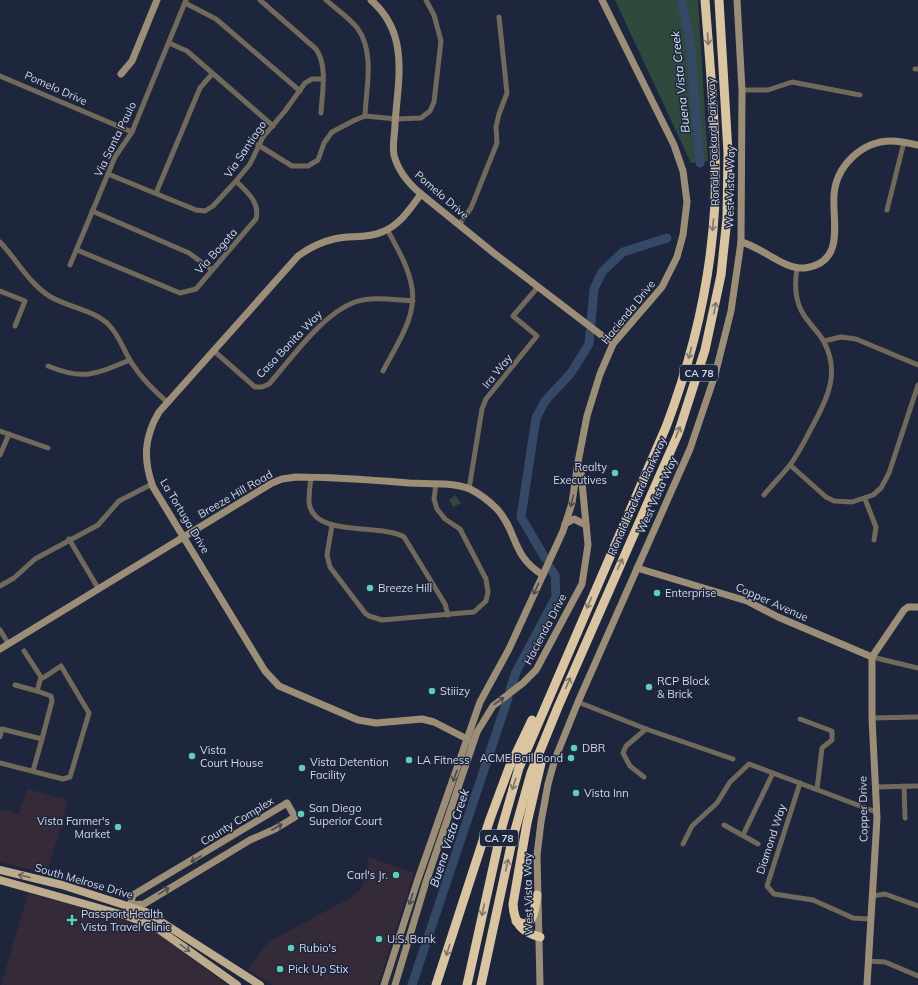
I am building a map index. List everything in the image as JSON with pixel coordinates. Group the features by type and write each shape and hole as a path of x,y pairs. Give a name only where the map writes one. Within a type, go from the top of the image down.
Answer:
{"highway":[{"name":"Ronald Packard Parkway","path":"467,985 510,796 526,749 666,427 684,376 700,312 710,258 715,204 714,149 705,0"},
{"name":"Ronald Packard Parkway","path":"480,985 512,841 523,799 553,719 678,434 699,372 710,329 724,253 728,183 719,0"},
{"path":"436,985 500,791 531,722 549,695"},
{"path":"540,937 525,932 516,921 514,915 514,892 534,792 553,719"},
{"path":"516,921 523,924 529,923 537,896"}],"main road":[{"name":"South Melrose Drive","path":"0,870 129,905 146,912 260,985"},
{"name":"South Melrose Drive","path":"0,880 127,916 154,926 237,985"}],"street":[{"path":"120,74 132,61 157,0"},
{"path":"260,0 316,49 323,62 321,113"},
{"path":"326,0 357,27 363,37 367,49 368,60 365,116"},
{"name":"Pomelo Drive","path":"371,0 390,22 398,43 399,63 394,147 396,160 411,186 538,287 613,344"},
{"path":"258,145 292,166 308,166 318,160 324,143 332,132 365,116 396,119 421,118 430,111 434,102 442,41 434,15 426,0"},
{"name":"Hacienda Drive","path":"395,985 470,741 480,702 508,650 565,524 575,489 582,440 600,374 613,344 662,287 670,274 680,249 686,219 687,202 683,171 674,146 602,0"},
{"name":"West Vista Way","path":"540,985 537,855 548,784 555,759 578,702 690,449 706,404 731,311 741,242 742,90 737,0"},
{"path":"185,2 216,19 300,91"},
{"name":"Via Santa Paulo","path":"70,265 115,157 131,131 185,2"},
{"path":"459,225 471,208 497,143 498,121 507,93 498,17"},
{"path":"169,43 186,51 273,126"},
{"path":"156,193 200,88 212,74"},
{"name":"Pomelo Drive","path":"0,76 104,121 131,131"},
{"name":"Via Santiago","path":"108,174 196,210 205,211 213,206 250,164 258,145 305,83 312,79 323,79"},
{"path":"742,90 768,90 792,82 860,95"},
{"path":"741,242 754,246 784,263 797,268 805,268 819,263 830,253 834,244 836,234 834,195 837,180 846,164 857,152 872,145 890,141 918,145"},
{"path":"887,210 904,142"},
{"name":"Via Bogota","path":"77,250 180,293 196,289 256,220 258,212 257,204 236,181"},
{"name":"La Tortuga Drive","path":"421,194 404,217 387,230 360,238 334,239 309,248 298,256 168,403 153,423 147,438 145,462 152,484 265,671 279,686 358,720 376,722 422,719 434,722 470,741"},
{"path":"92,211 189,253 212,270"},
{"path":"383,371 408,322 413,301 412,283 387,230"},
{"path":"0,242 33,283 50,296 96,316 107,324 124,346 130,360 142,378 168,403"},
{"path":"764,495 790,464 829,392 832,372 830,359 824,342 802,313 798,304 795,290 797,268"},
{"name":"Ira Way","path":"469,489 482,409 486,399 537,336 514,316 538,287"},
{"path":"0,291 25,301 15,326"},
{"name":"Casa Bonita Way","path":"214,351 255,387 262,387 269,384 333,314 356,301 375,299 413,301"},
{"path":"824,342 841,337 856,339 918,364"},
{"path":"48,366 68,374 86,375 103,371 130,360"},
{"path":"790,464 826,496 834,501 852,502 865,499 881,488 886,481 918,384"},
{"path":"0,431 48,448"},
{"path":"0,455 9,434"},
{"name":"Hacienda Drive","path":"384,985 418,877 470,741 486,714 493,706 528,679 544,659 582,584 588,545 581,477 582,440"},
{"path":"311,477 310,502 312,510 320,521 332,525 394,532 404,537 446,604 448,615"},
{"name":"Breeze Hill Road","path":"0,649 272,483 282,479 311,477 436,484 469,489 488,500 498,510 510,531 520,555 533,569 543,575"},
{"path":"0,586 14,578 35,558 98,524 119,501 152,484"},
{"path":"332,525 327,556 330,567 369,616 382,620 474,612 483,606 488,592 486,579 460,529 451,521 445,519 436,509 434,499 436,484"},
{"path":"865,499 876,527 874,540"},
{"path":"565,524 574,519 586,525"},
{"path":"69,539 98,588"},
{"name":"Copper Avenue","path":"637,568 747,601 778,617 872,657"},
{"path":"918,607 908,607 904,610 872,657 918,668"},
{"path":"0,630 8,643"},
{"path":"24,651 41,677 37,691"},
{"name":"Copper Drive","path":"868,985 870,919 877,818 872,718 872,657"},
{"path":"0,763 63,779 70,777 89,713 61,666 43,678 41,677"},
{"path":"15,685 50,696 52,701 33,771"},
{"path":"578,702 646,729 733,759"},
{"path":"872,718 918,717"},
{"path":"800,719 832,731 832,740 822,748 817,789"},
{"path":"0,737 2,728 42,739"},
{"path":"644,777 630,766 623,753 626,746 646,729"},
{"path":"683,844 692,826 717,803 730,782 749,764 876,812"},
{"path":"743,836 773,773"},
{"name":"Diamond Way","path":"800,783 767,886 774,894 813,900 853,918 870,919"},
{"path":"904,786 905,818"},
{"path":"875,787 918,786"},
{"name":"County Complex","path":"127,916 129,905 133,895 287,803 295,817 275,829 250,840 144,904 129,905"},
{"path":"724,825 758,844"},
{"path":"872,896 885,894 918,906"},
{"path":"868,961 885,962 918,976"}],"shaded area":[{"path":"27,789 68,800 47,874 0,862 0,809 19,814"},
{"path":"366,856 414,873 378,985 273,985 248,970 268,942 350,898 361,889 369,863"},
{"path":"28,893 120,918 148,928 163,937 227,985 1,985"}],"green space":[{"path":"615,0 698,0 708,161 691,163"},
{"path":"455,495 461,503 453,507 449,500"}],"waterway":[{"name":"Buena Vista Creek","path":"681,0 690,39 700,163"},
{"name":"Buena Vista Creek","path":"591,323 594,289 602,272 623,252 667,238"},
{"name":"Buena Vista Creek","path":"545,558 521,517 536,418 545,401 571,373 589,344 590,332"},
{"name":"Buena Vista Creek","path":"510,690 516,672 556,597 555,575 550,568"},
{"name":"Buena Vista Creek","path":"412,985 508,698"}],"place":[{"name":"Realty Executives","path":"615,473"},
{"name":"Breeze Hill","path":"370,588"},
{"name":"Enterprise","path":"657,593"},
{"name":"RCP Block & Brick","path":"649,687"},
{"name":"Stiiizy","path":"432,691"},
{"name":"DBR","path":"574,748"},
{"name":"Vista Court House","path":"192,756"},
{"name":"ACME Bail Bond","path":"571,758"},
{"name":"LA Fitness","path":"409,760"},
{"name":"Vista Detention Facility","path":"302,768"},
{"name":"Vista Inn","path":"576,793"},
{"name":"San Diego Superior Court","path":"301,814"},
{"name":"Vista Farmer's Market","path":"118,827"},
{"name":"Carl's Jr.","path":"396,875"},
{"name":"Passport Health Vista Travel Clinic","path":"72,920"},
{"name":"U.S. Bank","path":"379,939"},
{"name":"Rubio's","path":"291,948"},
{"name":"Pick Up Stix","path":"280,969"}]}
